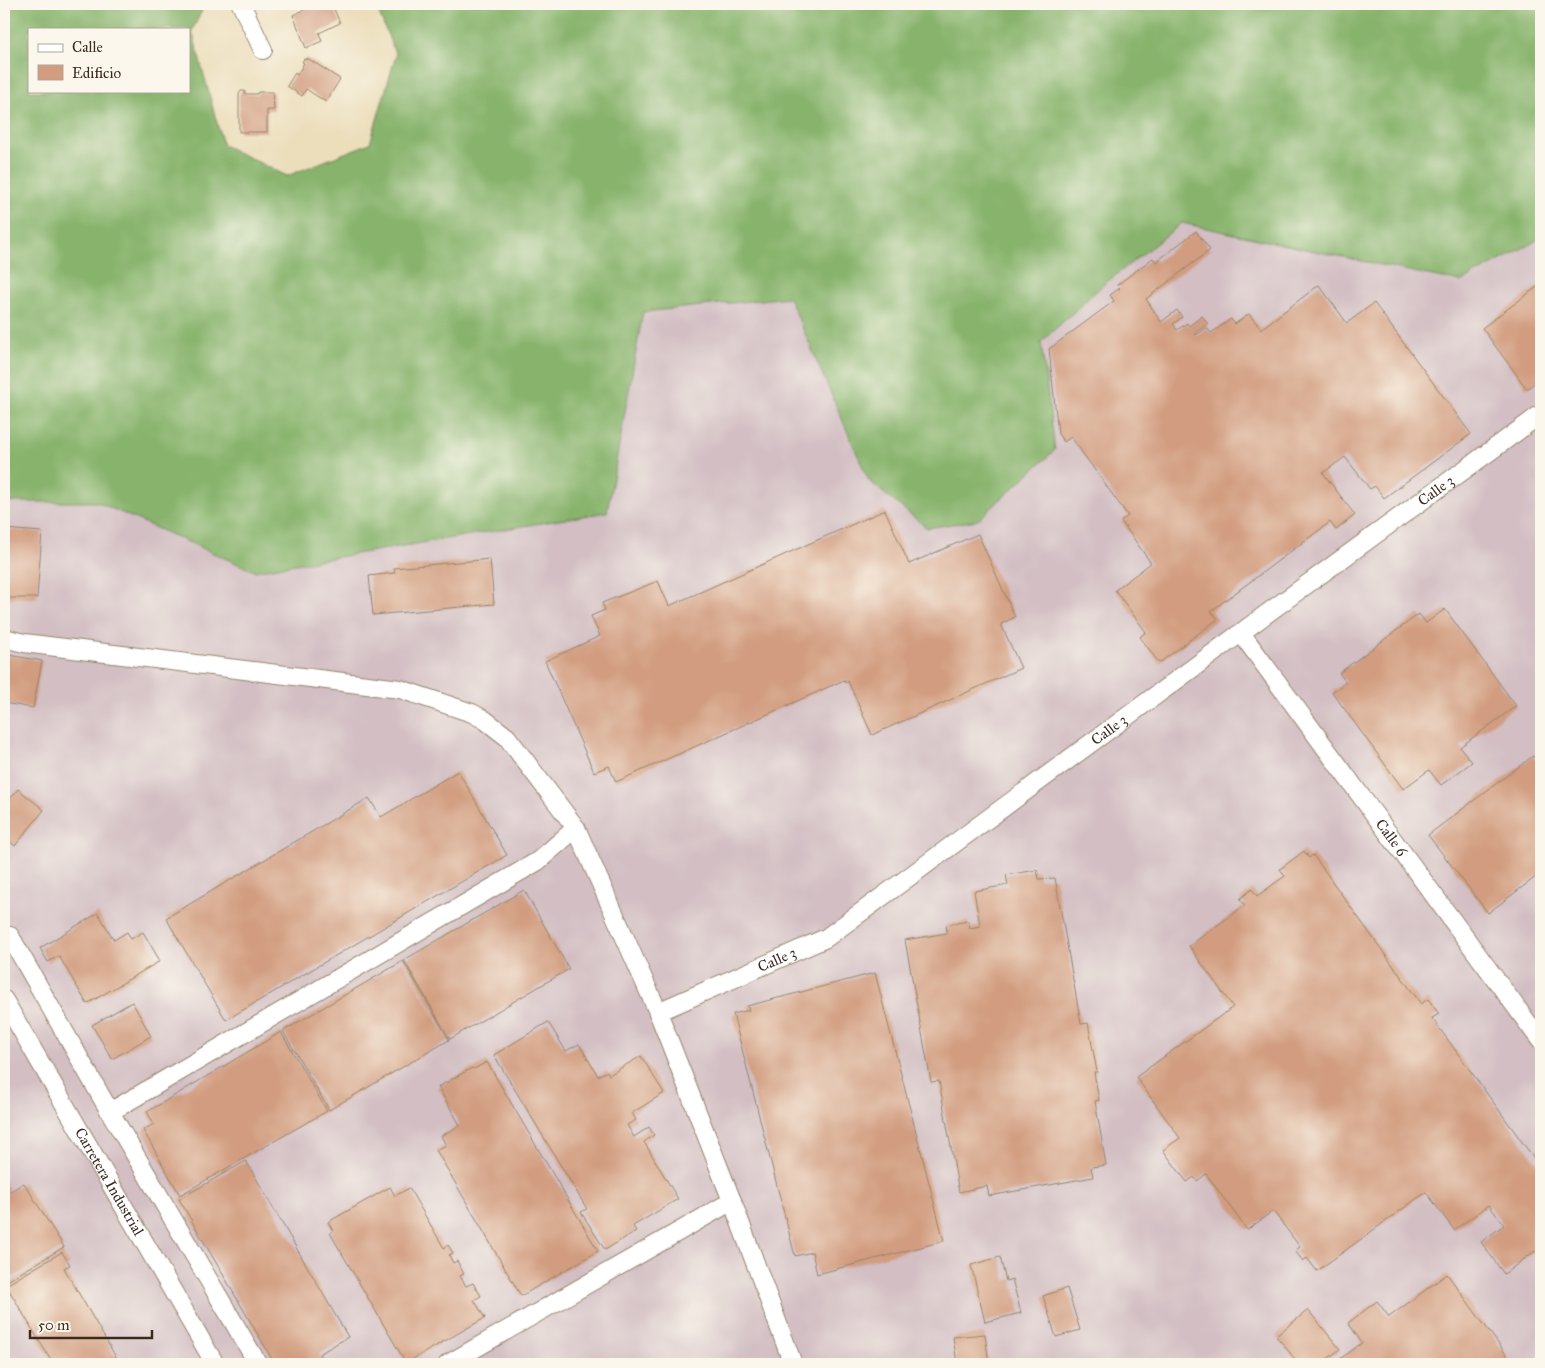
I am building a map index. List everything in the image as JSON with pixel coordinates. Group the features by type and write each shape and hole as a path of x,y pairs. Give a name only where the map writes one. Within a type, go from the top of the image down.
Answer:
{"street":[{"path":"241,4 263,50"},
{"name":"Calle 3","path":"658,1012 826,938 1541,414"},
{"name":"Calle 6","path":"1241,633 1541,1041"},
{"path":"4,638 24,643 400,689 472,714 485,720 507,737 576,828 658,1012 793,1364"},
{"path":"110,1112 538,861 576,828"},
{"path":"10,936 110,1112 258,1364"},
{"name":"Carretera Industrial","path":"4,1000 215,1364"},
{"path":"448,1364 732,1201"}],"shaded area":[{"path":"1182,223 1461,282 1541,238 1541,1364 13,1364 4,1348 4,502 97,502 254,571 607,512 643,312 789,297 869,481 927,528 978,520 1055,449 1041,342 1103,285"}],"green space":[{"path":"4,4 205,4 192,31 223,145 287,176 370,143 396,55 375,4 1541,4 1541,238 1461,282 1182,223 1103,285 1041,342 1055,450 978,520 927,528 869,481 789,297 643,312 607,512 254,571 97,502 4,502"}],"building":[{"path":"317,4 332,4 340,23 319,33 322,41 306,48 293,15"},
{"path":"307,58 340,79 326,102 306,89 302,96 287,86 295,73 297,75 304,63 302,62 304,59 306,60"},
{"path":"241,91 245,91 245,94 273,92 274,110 267,110 267,132 239,132 239,94"},
{"path":"1196,231 1210,250 1146,299 1161,322 1177,310 1182,317 1173,324 1177,330 1187,323 1189,326 1202,316 1208,324 1195,333 1196,335 1207,328 1211,333 1231,319 1235,324 1249,314 1261,329 1319,285 1347,323 1374,303 1471,434 1384,498 1375,486 1370,489 1345,457 1323,473 1355,515 1336,530 1330,522 1211,611 1218,619 1159,663 1140,637 1146,632 1115,590 1151,563 1121,521 1128,516 1071,437 1064,442 1058,434 1049,349 1114,301 1110,295 1120,288 1117,285 1153,258 1156,262"},
{"path":"1541,284 1541,378 1527,389 1482,328"},
{"path":"885,510 909,564 978,534 1015,617 1001,624 1021,668 872,735 848,681 845,683 844,680 616,782 609,766 594,772 545,661 600,636 591,616 605,610 602,603 658,581 669,606"},
{"path":"4,529 42,532 37,598 4,598"},
{"path":"490,559 494,604 373,615 369,576 395,573 394,568"},
{"path":"1445,609 1516,706 1460,747 1472,762 1441,785 1429,770 1403,789 1332,692 1346,682 1339,673 1419,614 1426,623"},
{"path":"4,654 42,661 33,708 4,703"},
{"path":"1533,756 1541,766 1541,873 1488,913 1428,835"},
{"path":"458,771 507,855 226,1020 166,918 369,798 381,817"},
{"path":"18,789 44,810 15,846 4,836 4,807"},
{"path":"1304,851 1309,858 1313,855 1421,1004 1428,999 1439,1014 1432,1018 1541,1168 1540,1257 1535,1251 1504,1274 1481,1242 1504,1225 1489,1205 1454,1230 1426,1192 1317,1271 1307,1258 1303,1261 1295,1251 1300,1247 1273,1211 1247,1230 1206,1174 1197,1181 1194,1177 1187,1182 1163,1150 1180,1138 1136,1077 1233,1007 1189,946 1245,905 1240,899 1252,889 1257,896 1285,876 1280,869"},
{"path":"1037,870 1039,879 1055,878 1081,1024 1088,1023 1097,1072 1094,1072 1099,1100 1095,1101 1106,1165 1091,1167 1093,1177 989,1196 987,1186 959,1192 939,1081 931,1082 905,940 947,933 946,925 968,921 970,928 980,926 974,891 1008,885 1006,875"},
{"path":"524,890 569,969 450,1039 404,960"},
{"path":"98,913 114,940 127,932 131,939 143,932 160,961 87,1004 59,956 48,962 40,948"},
{"path":"403,961 449,1040 329,1110 283,1031"},
{"path":"875,973 944,1241 817,1274 812,1252 795,1256 733,1014 749,1010 747,1006"},
{"path":"132,1002 151,1036 112,1059 92,1025"},
{"path":"548,1022 566,1051 579,1044 598,1076 607,1071 609,1075 641,1056 664,1093 632,1113 636,1120 627,1125 634,1137 649,1127 654,1135 644,1142 678,1199 633,1226 636,1231 605,1250 581,1212 587,1209 494,1055"},
{"path":"281,1032 327,1111 180,1195 143,1130 154,1124 147,1112"},
{"path":"487,1062 598,1251 521,1296 436,1150 446,1145 441,1136 460,1125 438,1087"},
{"path":"246,1161 348,1337 319,1354 325,1364 275,1364 179,1199"},
{"path":"4,1181 9,1190 4,1193"},
{"path":"24,1183 64,1247 4,1283 4,1195"},
{"path":"390,1187 395,1196 409,1188 444,1248 448,1245 453,1253 449,1255 453,1263 457,1261 464,1274 460,1276 466,1286 473,1283 481,1296 474,1300 485,1318 406,1363 330,1233 333,1231 328,1222"},
{"path":"62,1252 70,1265 64,1268 120,1364 53,1364 6,1285"},
{"path":"1000,1257 1006,1281 1012,1279 1021,1313 985,1322 971,1265"},
{"path":"1447,1274 1508,1357 1498,1364 1333,1364 1362,1343 1348,1323 1377,1301 1389,1317"},
{"path":"1067,1288 1080,1330 1056,1337 1043,1296"},
{"path":"1308,1310 1340,1349 1321,1364 1299,1364 1276,1336"},
{"path":"985,1334 989,1364 957,1364 953,1337"}]}
